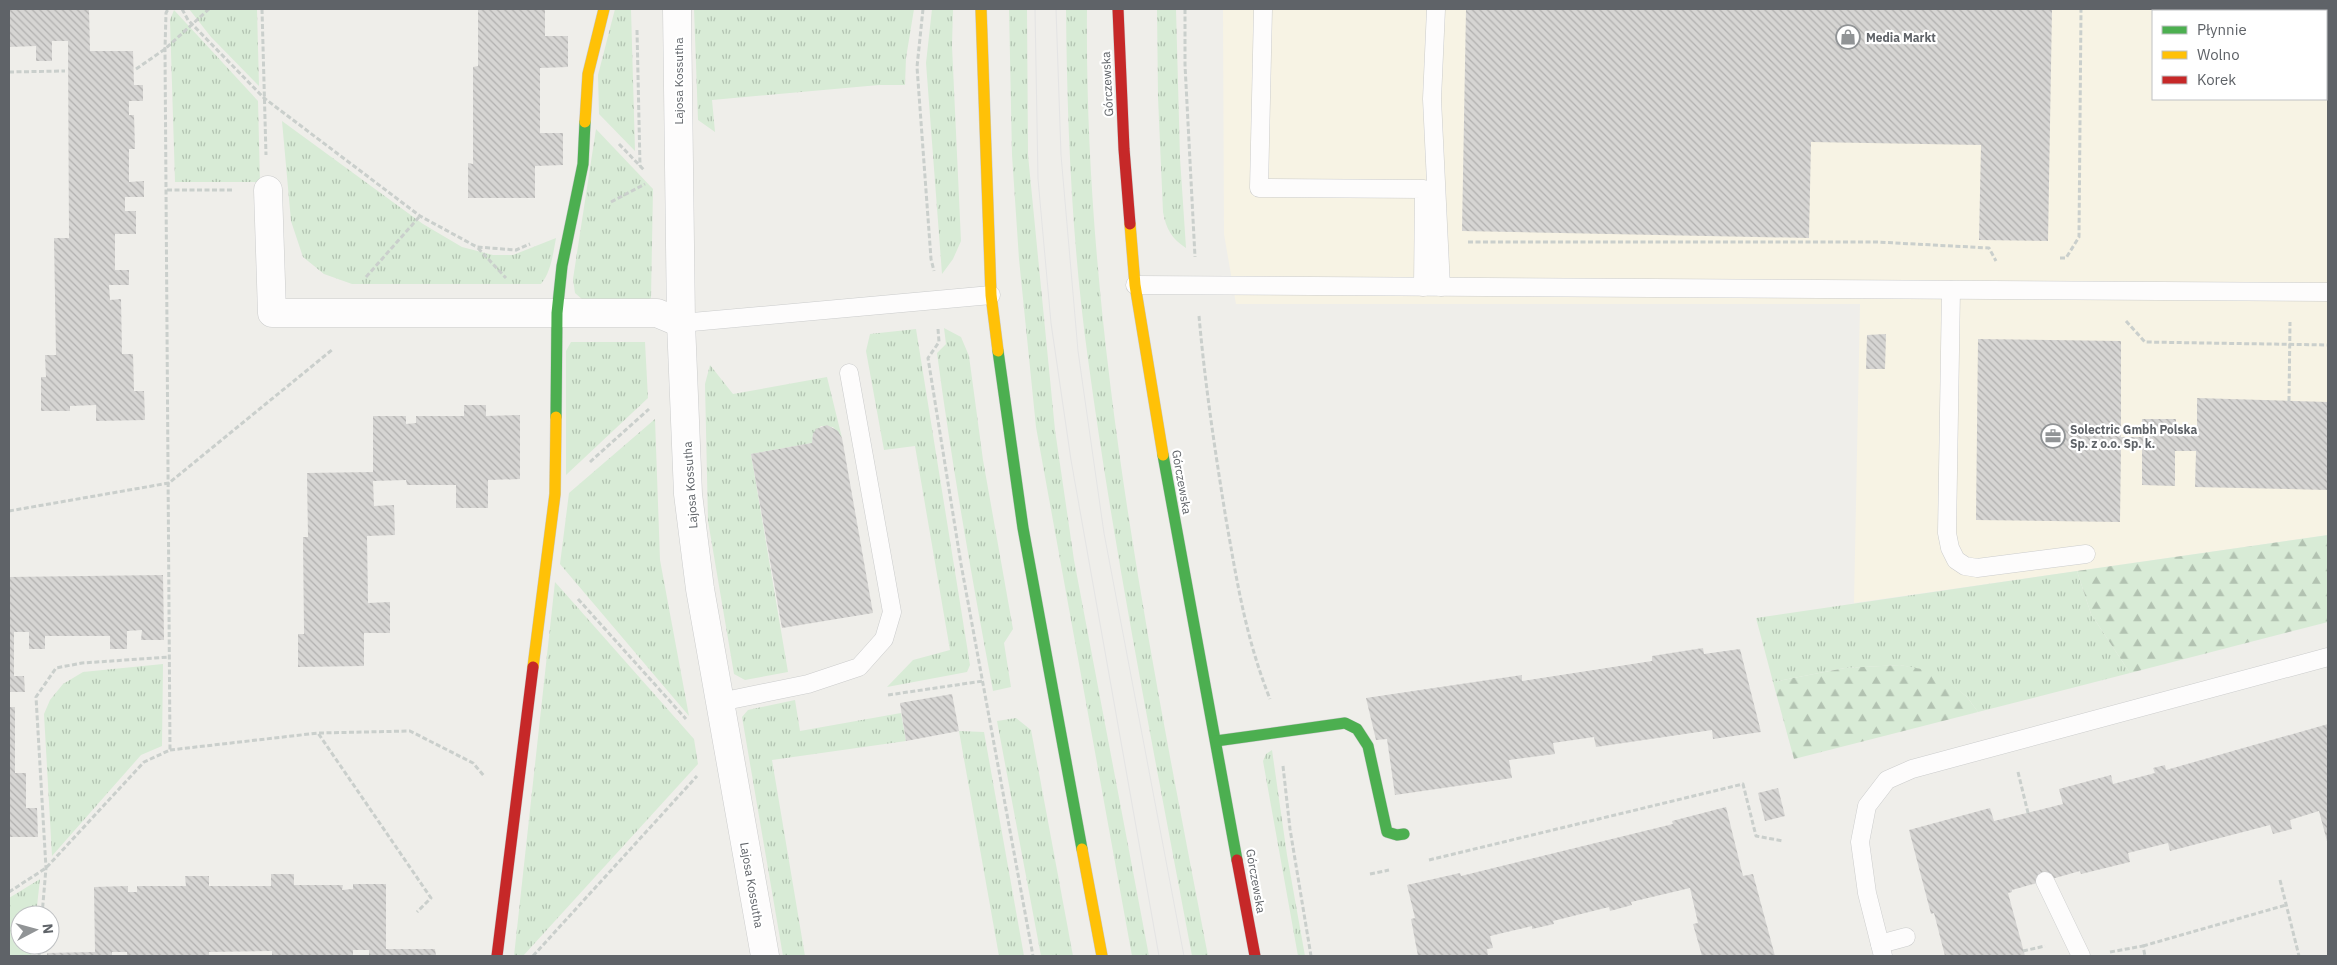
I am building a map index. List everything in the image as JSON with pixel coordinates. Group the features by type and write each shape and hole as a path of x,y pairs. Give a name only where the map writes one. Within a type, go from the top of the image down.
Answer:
{"main road":[{"path":"497,956 555,494 557,313 562,266 583,164 588,74 604,9"},
{"path":"981,9 991,295 1000,380 1024,528 1102,956"},
{"name":"Górczewska","path":"1118,9 1124,149 1135,285 1151,387 1255,956"},
{"path":"1216,741 1345,723 1357,729 1368,746 1386,832 1397,835 1404,834"}],"street":[{"name":"Lajosa Kossutha","path":"678,9 682,323 688,494 700,589 765,956"},
{"path":"268,190 272,313 657,313 682,323"}],"lane":[{"path":"1263,9 1259,188 1424,189 1423,287"},
{"path":"1436,9 1432,99 1442,287"},
{"path":"1135,285 2328,292"},
{"path":"1951,290 1947,508 1950,548 1956,560 1966,566 1977,568 2086,554"},
{"path":"682,323 935,302 991,295"},
{"path":"720,702 808,684 859,667 884,638 892,612 849,372"},
{"path":"1906,937 1881,950 1867,893 1860,842 1867,806 1886,780 1912,769 2328,658"},
{"path":"2045,881 2081,956"}],"path":[{"path":"168,9 166,13 165,49 170,750"},
{"path":"182,9 192,24 264,98 420,216 477,247 516,250 543,239 571,222 654,180"},
{"path":"136,69 165,49 209,9"},
{"path":"167,190 268,190 262,9"},
{"path":"923,9 917,67 931,259 937,282 935,302 939,342 928,358 961,564 1033,956"},
{"path":"1185,9 1186,74 1196,286 1206,386 1239,594 1254,659 1272,706 1277,733 1311,956"},
{"path":"2056,258 2066,258 2079,238 2081,9"},
{"path":"637,28 640,166"},
{"path":"9,72 66,71"},
{"path":"334,313 420,216"},
{"path":"1459,242 1877,242 1989,248 1996,261 2006,260"},
{"path":"2289,401 2290,292"},
{"path":"9,511 169,482 377,313"},
{"path":"2124,320 2145,342 2328,345"},
{"path":"555,494 653,406"},
{"path":"546,563 691,724"},
{"path":"43,905 46,868 36,696 56,668 82,663 170,657"},
{"path":"888,696 983,681"},
{"path":"9,892 46,868 144,762 170,750 318,733 410,731 473,763 514,811"},
{"path":"318,733 432,898 417,912"},
{"path":"2009,775 2027,769"},
{"path":"2018,772 2028,812"},
{"path":"533,956 698,775"},
{"path":"1428,860 1743,784 1756,836 1783,841"},
{"path":"1370,874 1389,870"},
{"path":"2280,880 2299,956"},
{"path":"2107,953 2143,946 2286,905"},
{"path":"2143,946 2146,956"}],"shaded area":[{"path":"1223,9 2328,9 2328,535 1854,603 1860,304 1236,304 1224,234"}],"green space":[{"path":"189,9 257,9 259,86 211,37"},
{"path":"615,9 631,9 635,151 599,114 598,75"},
{"path":"694,9 914,9 906,58 905,85 879,85 712,100 715,132 698,120"},
{"path":"932,9 953,9 952,46 961,241 953,259 942,274 926,63"},
{"path":"1009,9 1027,9 1028,155 1055,430 1074,560 1149,956 1132,956 1036,427 1019,259 1012,155"},
{"path":"1066,9 1087,9 1089,129 1096,248 1108,367 1124,485 1163,721 1208,956 1192,956 1110,509 1088,359 1074,228 1069,140"},
{"path":"1157,9 1176,9 1180,158 1186,248 1170,233 1163,212 1158,97"},
{"path":"174,10 258,101 260,182 175,182 170,20"},
{"path":"282,121 423,224 462,247 493,255 513,255 556,238 551,262 541,284 352,284 324,274 303,257 291,221"},
{"path":"596,129 653,189 651,298 635,307 583,300 575,293 573,279"},
{"path":"944,328 961,337 969,356 983,460 1013,629 1004,643 1011,687 993,691 949,438 937,353 946,344"},
{"path":"916,329 970,665 967,672 887,687 913,660 950,650 915,446 884,450 866,351 870,334"},
{"path":"571,342 645,342 648,398 566,475 566,351"},
{"path":"710,365 733,394 827,377 842,438 833,427 821,426 813,434 812,443 751,454 788,672 745,680 734,674 708,521 705,384"},
{"path":"655,419 660,560 689,716 560,564 569,493"},
{"path":"2328,535 2328,622 2130,673 2091,614 2077,571"},
{"path":"2077,571 2091,614 2130,673 1978,712 1967,697 1937,673 1900,665 1845,668 1773,682 1756,618"},
{"path":"555,582 694,739 698,764 523,956 514,956"},
{"path":"163,664 162,746 141,755 52,856 44,714 50,700 63,684 83,672"},
{"path":"1900,665 1937,672 1967,697 1978,712 1794,759 1773,682 1845,668"},
{"path":"795,700 800,731 901,713 906,741 772,760 805,956 783,956 742,717 748,710"},
{"path":"1016,718 1031,730 1073,956 1041,956 997,721"},
{"path":"959,731 984,732 1024,956 999,956"},
{"path":"1272,750 1287,855 1305,956 1298,956 1263,761 1266,754"},
{"path":"40,879 37,905 10,905 10,955 31,956 9,956 9,898"}],"building":[{"path":"9,9 89,9 90,51 133,51 134,85 143,85 143,101 129,101 129,115 134,115 135,149 129,149 129,182 144,181 144,197 125,197 125,211 136,211 136,234 115,234 115,270 129,270 129,285 109,285 110,300 121,299 122,354 133,354 134,391 144,391 145,420 96,421 96,405 70,406 70,411 41,411 41,377 46,377 45,355 56,355 54,238 69,238 68,41 52,41 52,61 36,61 36,46 9,47"},
{"path":"478,9 545,9 545,36 568,36 568,67 540,68 540,133 563,133 563,165 535,166 535,198 468,198 468,163 473,164 473,67 478,66"},
{"path":"1466,9 2052,9 2048,241 1979,240 1981,145 1811,142 1809,238 1462,231"},
{"path":"1886,334 1885,369 1866,369 1867,335"},
{"path":"1978,339 2121,341 2121,437 2142,437 2142,419 2176,419 2175,435 2197,435 2197,398 2328,402 2328,490 2195,487 2196,451 2175,451 2175,486 2142,485 2142,448 2121,448 2120,522 1976,520"},
{"path":"464,405 486,405 486,416 520,415 520,479 488,480 488,508 456,508 456,485 407,485 406,480 373,481 374,506 394,505 395,535 367,536 368,603 390,602 390,633 364,633 364,666 298,667 298,634 304,634 303,537 308,537 307,473 373,472 373,416 406,416 406,424 416,423 416,416 464,416"},
{"path":"827,425 838,431 842,438 873,613 782,628 751,454 812,443 813,434 816,429"},
{"path":"163,575 164,640 141,640 142,630 127,631 127,649 110,649 110,636 45,636 45,649 29,649 29,632 14,632 14,676 24,676 25,692 9,692 9,577"},
{"path":"1703,648 1704,654 1740,649 1761,732 1713,739 1712,730 1596,747 1594,737 1553,743 1555,754 1509,760 1512,778 1395,795 1387,739 1376,740 1366,698 1522,675 1522,681 1652,661 1652,656"},
{"path":"952,694 959,731 906,741 900,703"},
{"path":"9,707 15,707 15,773 26,773 26,808 37,808 38,837 9,837"},
{"path":"2328,724 2328,845 2319,811 2290,820 2292,829 2273,834 2270,825 2170,851 2168,843 2128,853 2130,862 2081,874 2080,871 2012,890 2012,892 2008,893 2025,956 1945,956 1934,913 1931,914 1909,830 1990,808 1994,821 2063,804 2059,789 2111,775 2113,784 2155,773 2153,768 2165,765 2166,770"},
{"path":"1778,788 1785,816 1765,821 1758,793"},
{"path":"1726,807 1743,876 1753,874 1775,956 1702,956 1693,924 1698,923 1690,888 1631,902 1632,905 1610,911 1609,907 1553,921 1554,924 1532,929 1532,926 1490,936 1493,948 1487,949 1488,956 1418,956 1411,919 1415,918 1407,885 1460,873 1461,876 1673,824 1672,821"},
{"path":"271,874 294,874 294,885 343,885 342,890 353,889 353,884 386,884 386,949 435,949 436,956 369,956 369,950 353,950 353,955 272,956 272,951 209,952 209,956 127,956 127,952 112,952 112,956 47,956 60,955 60,953 95,952 94,887 128,886 128,892 137,892 137,886 186,886 185,876 209,876 209,886 271,886"}],"tram line":[{"path":"1035,9 1038,179 1051,323 1071,460 1159,956"},
{"path":"1056,9 1061,155 1078,351 1104,533 1184,956"}],"traffic: fast":[{"path":"556,417 557,313 562,266 583,164 585,122"},
{"path":"998,351 1023,528 1082,849"},
{"path":"1163,455 1237,860"},
{"path":"1216,741 1345,723 1357,729 1368,746 1387,832 1397,835 1404,834"}],"traffic: slow":[{"path":"585,122 588,74 604,9"},
{"path":"981,9 991,295 998,351"},
{"path":"1130,224 1135,285 1163,455"},
{"path":"533,667 555,494 556,417"},
{"path":"1082,849 1102,956"}],"traffic: jam":[{"path":"1118,9 1124,149 1130,224"},
{"path":"497,956 533,667"},
{"path":"1237,860 1255,956"}],"place":[{"name":"Media Markt","path":"1848,37"},
{"name":"Solectric Gmbh Polska Sp. z o.o. Sp. k.","path":"2053,436"}]}
